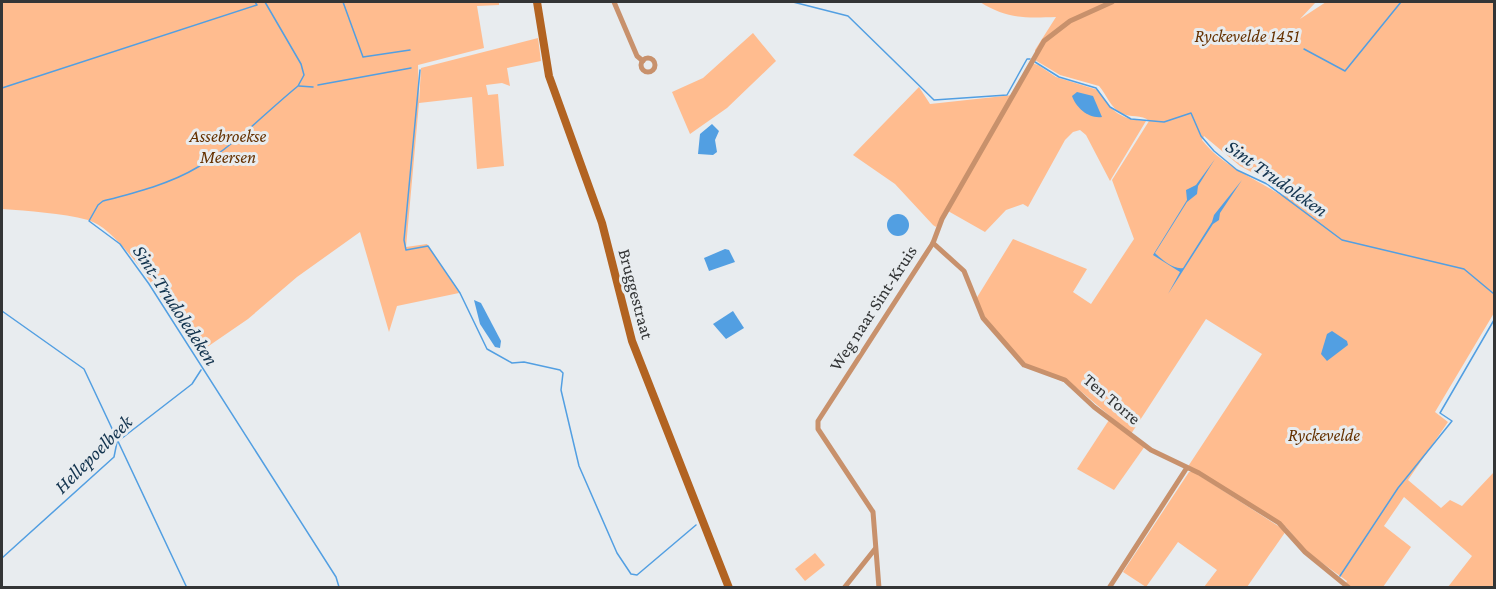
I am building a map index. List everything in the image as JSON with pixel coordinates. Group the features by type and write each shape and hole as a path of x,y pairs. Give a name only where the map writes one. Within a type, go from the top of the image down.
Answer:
{"main road":[{"name":"Bruggestraat","path":"537,2 552,88 596,203 632,341 729,588"}],"street":[{"path":"614,2 637,56 643,62"},
{"name":"Weg naar Sint-Kruis","path":"879,588 873,512 817,425 933,243 942,219 1040,49 1055,31 1112,2"},
{"name":"Ten Torre","path":"933,243 964,271 983,318 1018,359 1035,371 1065,380 1132,436 1186,469 1199,473 1280,523 1305,552 1349,588"},
{"path":"1109,588 1186,469"},
{"path":"844,588 875,549"}],"green space":[{"name":"Assebroekse Meersen","path":"2,2 499,2 499,5 477,6 484,48 418,65 419,103 406,247 427,244 459,293 397,306 389,332 360,232 297,277 248,319 197,354 163,300 133,259 118,241 102,228 88,220 67,216 2,209"},
{"name":"Ryckevelde","path":"980,2 1316,2 1300,19 1326,2 1494,2 1494,313 1435,412 1448,422 1408,480 1441,508 1450,500 1462,506 1494,472 1494,587 1448,587 1472,556 1404,497 1384,526 1411,547 1383,587 1348,587 1345,585 1347,581 1307,552 1286,527 1187,468 1262,354 1206,319 1131,434 1077,388 1028,366 987,321 976,299 1013,239 1087,269 1073,292 1091,304 1134,239 1112,180 1149,121 1117,110 1099,86 1060,75 1035,60 1035,50 1056,17 1016,16 990,8","holes":["1204,136 1240,166 1285,190 1282,196 1220,158 1202,140"]},
{"path":"753,33 776,61 727,108 690,134 672,92 703,78"},
{"path":"538,38 541,61 507,68 510,86 502,83 486,85 488,95 498,94 504,166 477,169 472,97 419,103 421,68"},
{"path":"1032,63 1056,77 1098,90 1112,109 1122,116 1146,121 1110,181 1086,135 1080,130 1073,132 1065,140 1028,207 1023,204 1006,210 985,232 948,211 936,227 895,184 853,155 919,87 930,104 1013,95"},
{"path":"1109,420 1145,446 1114,490 1077,469"},
{"path":"1189,472 1194,472 1286,531 1247,587 1204,587 1217,570 1178,542 1146,587 1123,572"},
{"path":"815,553 825,565 805,581 795,569"}],"water":[{"path":"1077,92 1093,96 1102,117 1092,116 1080,108 1072,96"},
{"path":"712,124 719,131 715,140 717,152 713,155 698,154 700,134"},
{"path":"1215,159 1198,186 1197,194 1187,202 1155,253 1164,261 1172,266 1183,268 1212,222 1214,215 1242,180 1220,213 1219,220 1213,224 1168,294 1180,272 1153,255 1187,200 1186,190 1196,185"},
{"path":"898,214 906,217 909,225 906,233 898,236 890,233 887,225 890,217"},
{"path":"725,249 729,250 735,262 709,271 704,258"},
{"path":"474,300 481,303 501,341 500,348 495,347 480,324"},
{"path":"733,311 744,328 726,339 713,324"},
{"path":"1332,331 1347,341 1348,345 1327,361 1321,354 1327,334"}],"waterway":[{"path":"2,88 257,5 255,2"},
{"name":"Sint-Trudoledeken","path":"265,2 301,64 304,75 298,86 212,158 164,183 103,201 98,205 89,221 120,244 149,284 336,577 339,587"},
{"path":"343,2 363,57 410,50"},
{"name":"Sint-Trudoledeken","path":"793,2 848,16 934,100 1007,95 1027,59 1030,59"},
{"path":"1304,49 1345,71 1401,2"},
{"name":"Sint Trudoleken","path":"1035,62 1059,77 1096,88 1110,107 1131,119 1164,122 1191,113 1201,136 1214,151 1237,170 1267,184 1342,240 1464,269 1494,294"},
{"path":"318,85 411,68"},
{"path":"420,70 404,240 406,250 428,246 460,293 487,349 512,363 524,362 560,370 563,373 561,390 579,466 617,553 631,574 637,575 696,525"},
{"path":"299,86 313,87"},
{"path":"2,311 84,369 187,588"},
{"path":"1340,576 1398,488 1452,421 1440,413 1494,320"},
{"name":"Hellepoelbeek","path":"2,558 114,457 117,442 192,384 201,370"},
{"path":"2,478 2,484"}],"park label":[{"name":"Ryckevelde 1451","path":"1247,36"}]}
